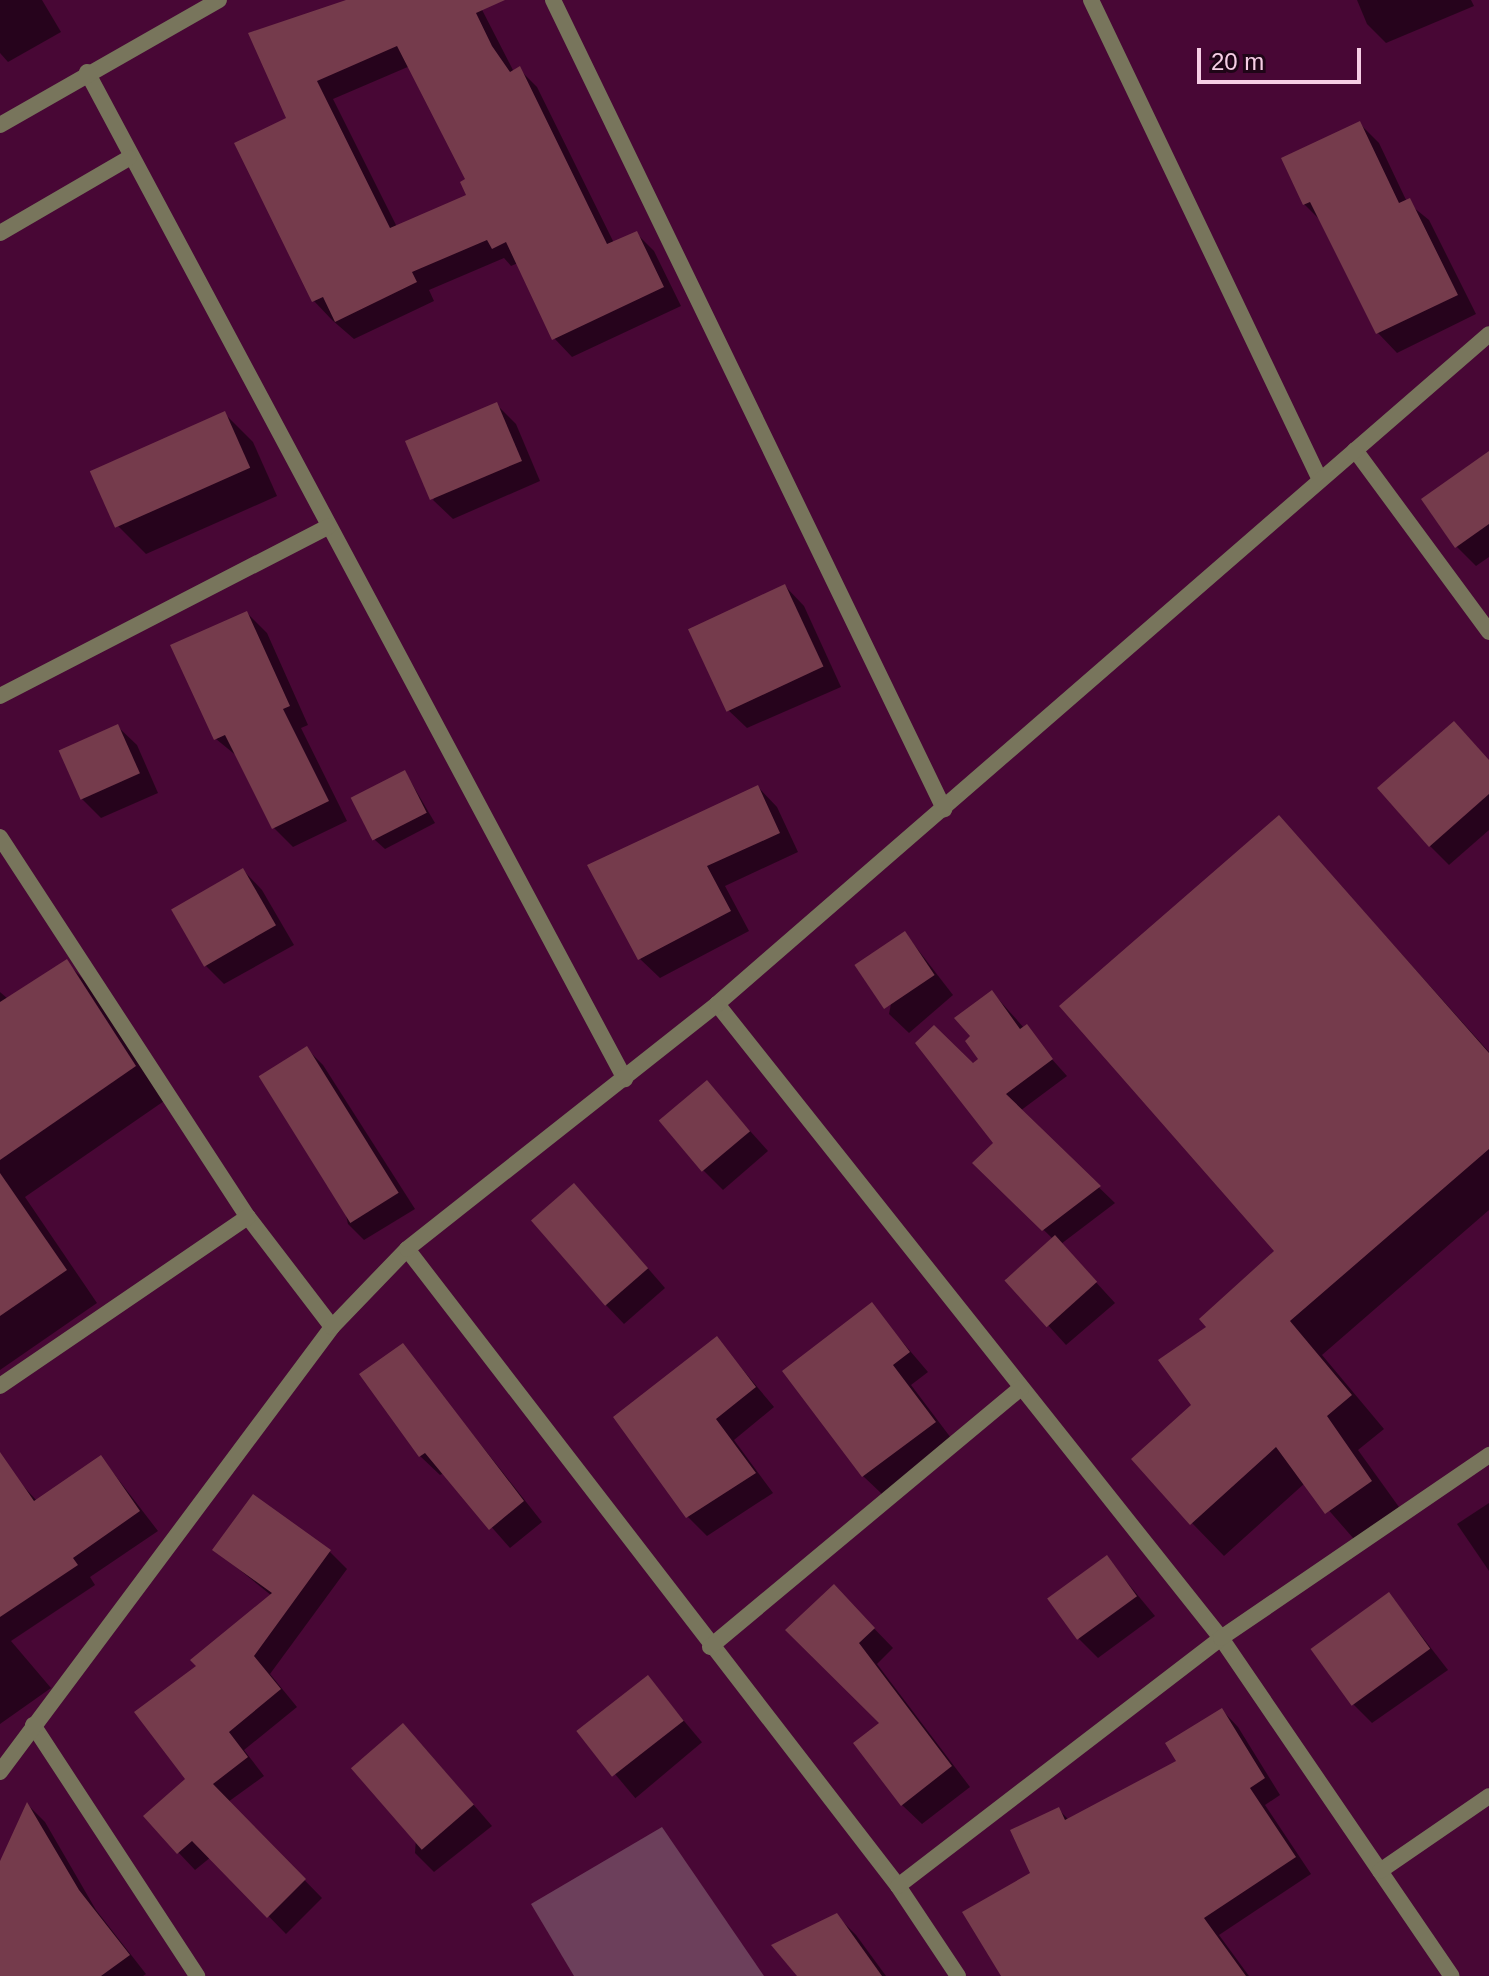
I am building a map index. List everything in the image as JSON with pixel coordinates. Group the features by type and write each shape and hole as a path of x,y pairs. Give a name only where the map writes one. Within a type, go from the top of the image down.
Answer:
{"street":[{"path":"0,125 87,72 219,0"},
{"path":"553,0 944,809"},
{"path":"1091,0 1320,480"},
{"path":"87,72 129,158 625,1079"},
{"path":"0,233 129,158"},
{"path":"0,1772 332,1327 407,1249 717,1004 1489,334"},
{"path":"1355,450 1489,632"},
{"path":"0,696 329,526"},
{"path":"0,837 248,1217 332,1327"},
{"path":"717,1004 1221,1638 1452,1976"},
{"path":"0,1386 248,1217"},
{"path":"407,1249 710,1647 898,1886 958,1976"},
{"path":"710,1647 1021,1388"},
{"path":"898,1886 1221,1638 1489,1455"},
{"path":"33,1725 197,1976"},
{"path":"1380,1871 1489,1796"}],"shaded area":[{"path":"662,1827 764,1976 574,1976 531,1904"}],"building":[{"path":"346,0 505,0 476,13 492,46 510,72 520,66 607,244 637,231 664,287 552,340 506,242 492,249 487,240 412,272 417,282 335,322 323,297 312,302 234,143 286,118 248,33","holes":["397,46 465,179 460,182 466,195 390,228 317,81"]},
{"path":"1360,121 1399,203 1410,198 1458,295 1376,334 1310,202 1303,205 1281,158"},
{"path":"497,402 522,461 430,500 405,441"},
{"path":"225,411 250,468 115,528 90,471"},
{"path":"1489,451 1489,524 1455,548 1421,499"},
{"path":"785,584 823,666 726,712 688,629"},
{"path":"247,611 290,706 283,709 329,801 272,829 225,735 214,740 170,645"},
{"path":"1454,721 1489,760 1489,794 1429,847 1377,788"},
{"path":"118,724 140,773 81,800 59,750"},
{"path":"405,770 427,813 372,840 351,798"},
{"path":"758,785 780,833 707,866 731,911 638,960 587,865"},
{"path":"1279,815 1489,1053 1489,1149 1290,1321 1352,1395 1327,1416 1372,1481 1325,1514 1276,1447 1190,1525 1131,1459 1191,1405 1158,1360 1206,1327 1199,1319 1274,1251 1059,1006"},
{"path":"243,868 276,925 204,967 171,910"},
{"path":"905,931 935,975 884,1009 854,965"},
{"path":"67,959 136,1066 0,1160 0,1002"},
{"path":"992,990 1020,1029 1027,1024 1053,1059 1006,1094 1101,1186 1042,1231 972,1163 993,1143 915,1043 934,1025 973,1063 978,1059 965,1041 970,1036 954,1018"},
{"path":"307,1046 399,1193 350,1223 259,1076"},
{"path":"707,1080 750,1131 702,1172 659,1120"},
{"path":"0,1173 67,1270 0,1316"},
{"path":"574,1183 648,1268 605,1306 531,1220"},
{"path":"1055,1235 1097,1282 1047,1327 1004,1281"},
{"path":"872,1302 910,1352 893,1365 936,1422 862,1477 782,1371"},
{"path":"717,1336 756,1387 716,1419 756,1473 686,1518 613,1417"},
{"path":"403,1343 524,1501 489,1530 425,1453 419,1457 359,1374"},
{"path":"0,1452 34,1501 101,1455 140,1511 73,1558 78,1565 0,1617"},
{"path":"253,1494 331,1550 254,1656 281,1689 229,1732 248,1757 213,1784 306,1879 267,1918 192,1841 177,1854 143,1816 185,1779 134,1712 196,1666 190,1660 272,1593 212,1550"},
{"path":"1107,1555 1137,1596 1077,1640 1047,1598"},
{"path":"834,1584 875,1628 859,1643 952,1766 901,1806 853,1743 879,1723 785,1630"},
{"path":"1389,1592 1430,1649 1352,1706 1311,1649"},
{"path":"648,1675 684,1721 612,1777 576,1731"},
{"path":"1222,1708 1265,1778 1250,1788 1296,1857 1204,1918 1246,1976 1001,1976 962,1912 1030,1873 1010,1830 1059,1807 1065,1820 1176,1761 1165,1743"},
{"path":"403,1723 474,1805 422,1850 351,1768"},
{"path":"27,1802 79,1890 130,1955 101,1976 0,1976 0,1861"},
{"path":"837,1913 882,1976 797,1976 771,1945"}]}
